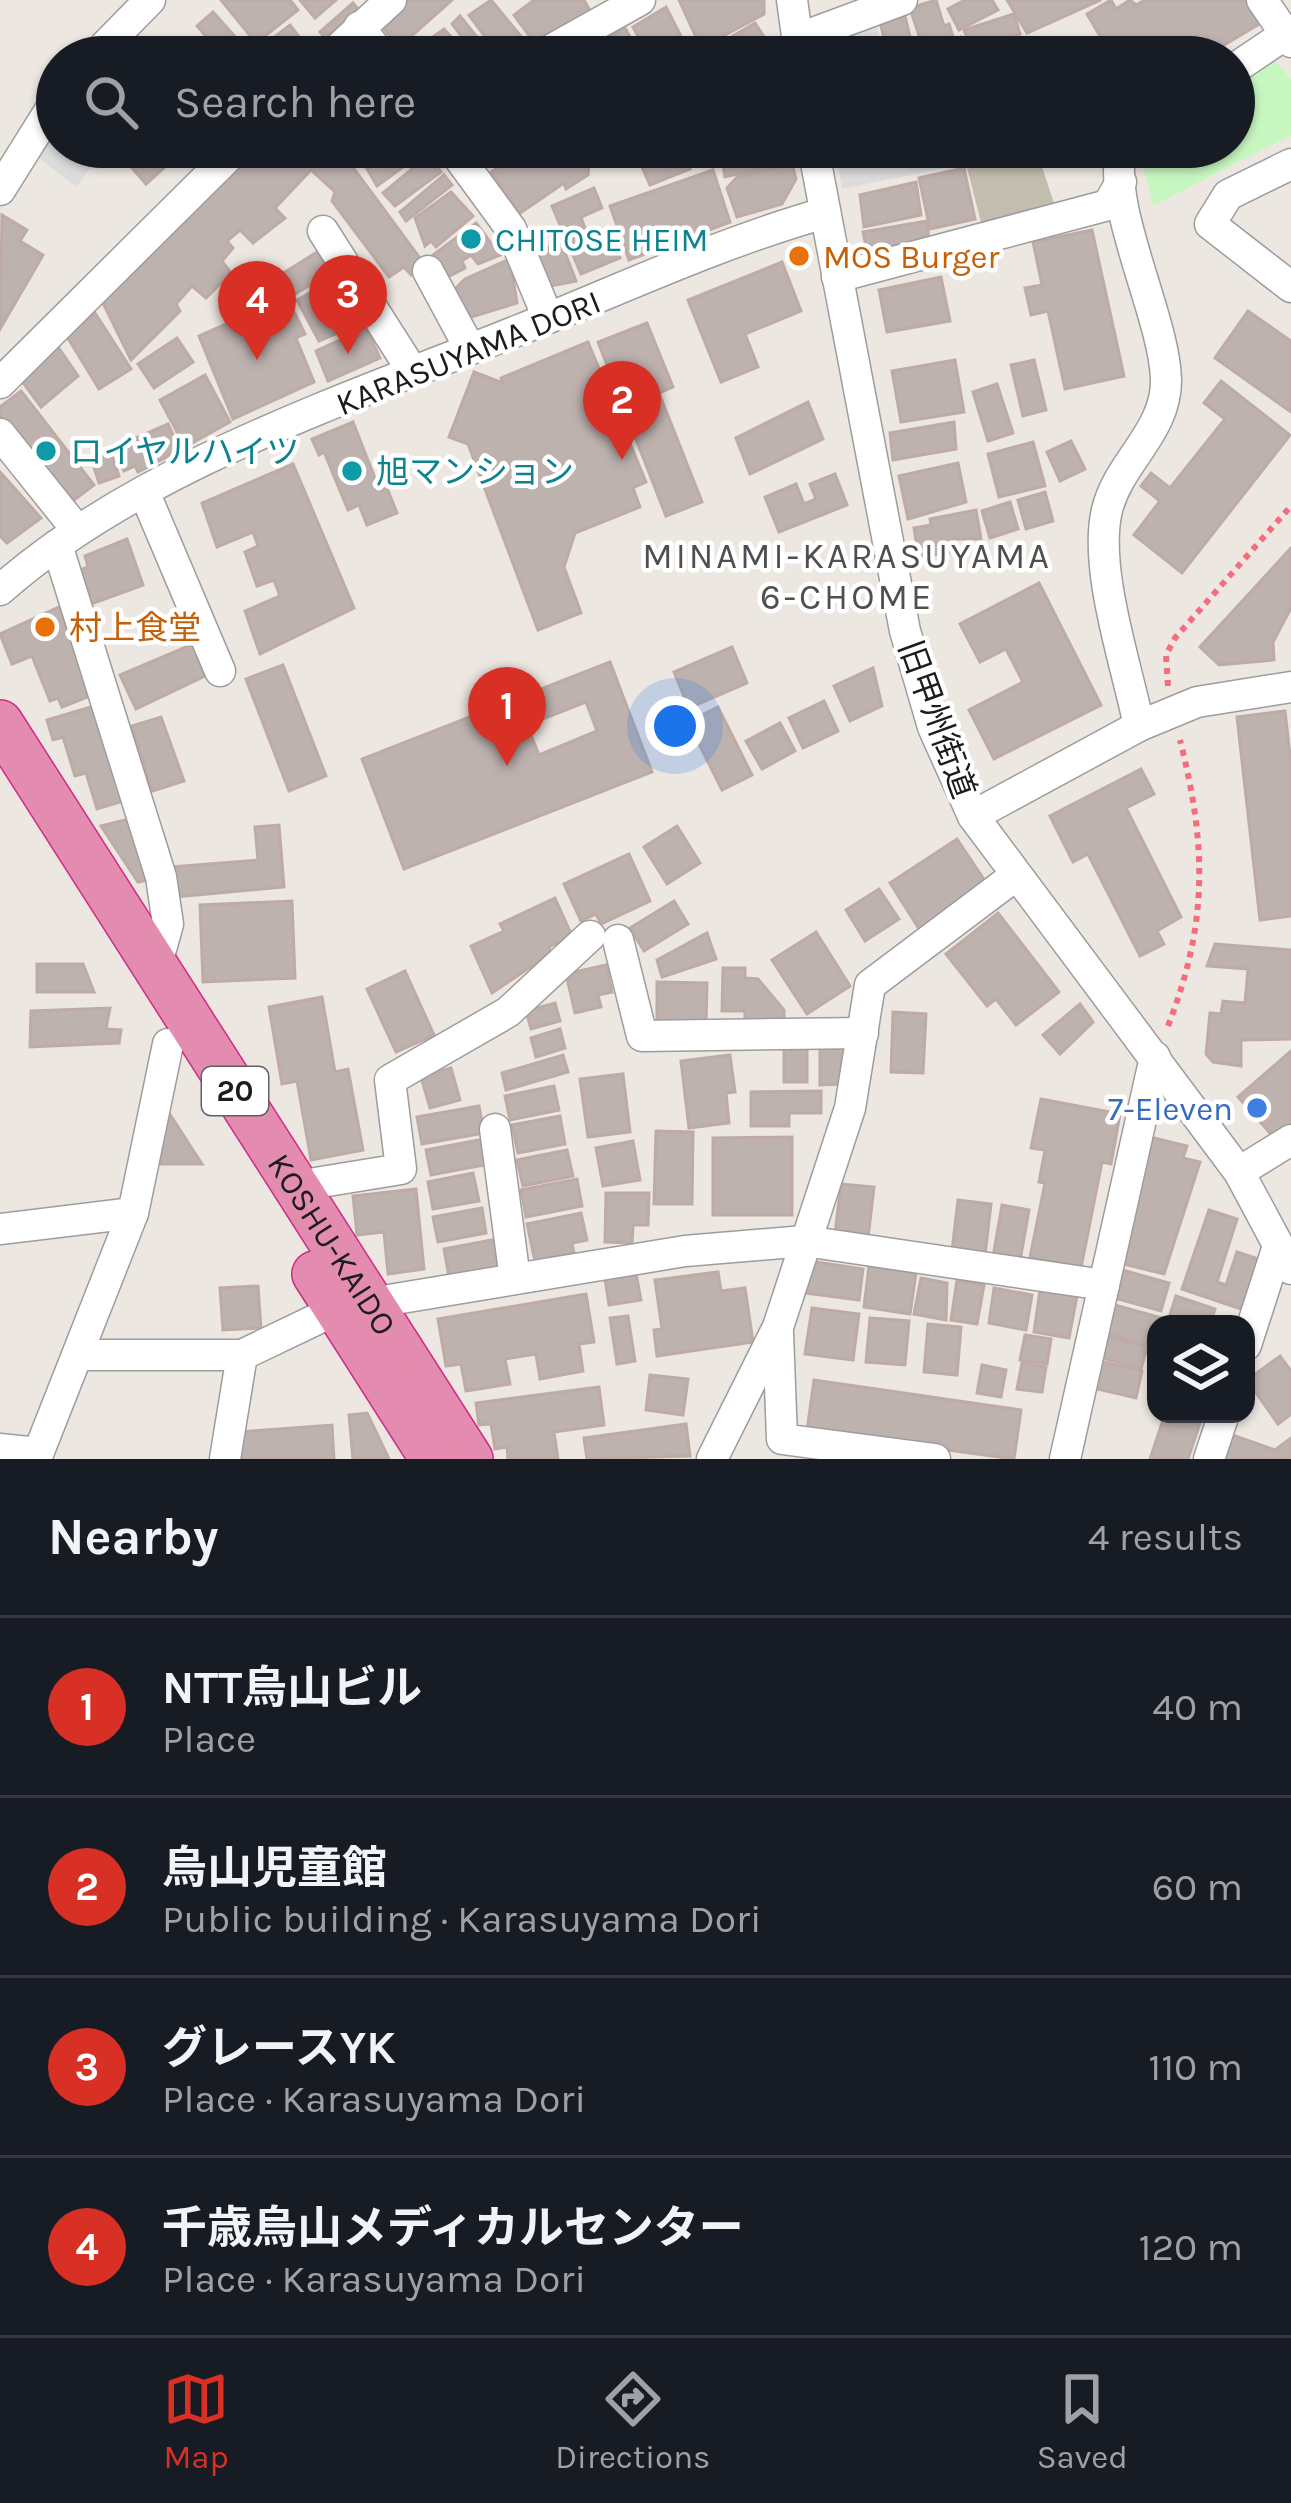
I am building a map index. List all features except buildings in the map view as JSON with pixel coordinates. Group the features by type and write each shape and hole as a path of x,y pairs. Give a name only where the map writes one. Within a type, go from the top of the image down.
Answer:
{"highway":[{"name":"KOSHU-KAIDO","path":"0,723 297,1186 433,1459"},
{"name":"KOSHU-KAIDO","path":"0,776 168,1044 354,1306 470,1459"}],"street":[{"path":"115,36 150,0"},
{"path":"350,36 391,0"},
{"path":"576,36 640,0"},
{"path":"792,0 796,36"},
{"path":"824,36 902,0"},
{"path":"1255,57 1288,38 1262,0"},
{"path":"359,27 366,36"},
{"path":"0,190 36,133"},
{"path":"1291,164 1228,195 1210,224 1291,287"},
{"path":"0,383 217,168"},
{"path":"466,168 511,229 548,318"},
{"name":"旧甲州街道","path":"817,168 905,631 934,727 973,816 1240,1172 1284,1257"},
{"path":"1121,168 1166,379 1156,426 1124,470 1106,511 1105,566 1139,726"},
{"path":"837,277 1108,205 1121,182"},
{"name":"KARASUYAMA DORI","path":"0,590 67,537 145,494 413,372 825,213"},
{"path":"323,231 413,372"},
{"path":"428,271 470,349"},
{"path":"0,434 67,537 161,877 168,924 156,967"},
{"path":"145,494 220,671"},
{"path":"973,816 1139,726 1197,702 1291,686"},
{"path":"712,1459 778,1327 850,1108 869,985 1015,876"},
{"path":"297,1186 401,1169 390,1080 508,1012 604,938 642,1036 863,1033"},
{"path":"0,1449 37,1456 80,1355 133,1213 168,1044"},
{"path":"1065,1459 1155,1058"},
{"path":"494,1130 515,1280"},
{"path":"1240,1172 1291,1139"},
{"path":"0,1228 133,1213"},
{"path":"80,1355 242,1355 354,1306 686,1251 805,1240 1104,1285"},
{"path":"1255,1324 1284,1257"},
{"path":"778,1327 782,1438 934,1459"},
{"path":"225,1459 242,1355"},
{"path":"1209,1459 1221,1423"}],"path":[{"path":"1155,1058 1198,938 1198,836 1166,672 1175,638 1291,506"}],"shaded area":[{"path":"876,23 879,36 841,36"},
{"path":"52,168 90,168 76,187"},
{"path":"838,168 945,168 842,189"},
{"path":"967,168 1042,168 1056,209 983,230"}],"green space":[{"path":"1272,57 1291,79 1291,135 1255,154 1255,68"},
{"path":"1144,168 1227,168 1153,206"}],"place":[{"name":"CHITOSE HEIM","path":"471,239"},
{"name":"MOS Burger","path":"799,256"},
{"name":"グレースYK","path":"348,354"},
{"name":"千歳烏山メディカルセンター","path":"257,360"},
{"name":"ロイヤルハイツ","path":"46,451"},
{"name":"烏山児童館","path":"622,460"},
{"name":"旭マンション","path":"352,471"},
{"name":"村上食堂","path":"45,627"},
{"name":"NTT烏山ビル","path":"507,766"},
{"name":"7-Eleven","path":"1257,1108"}],"district":[{"name":"MINAMI-KARASUYAMA 6-CHOME","path":"847,576"}]}
